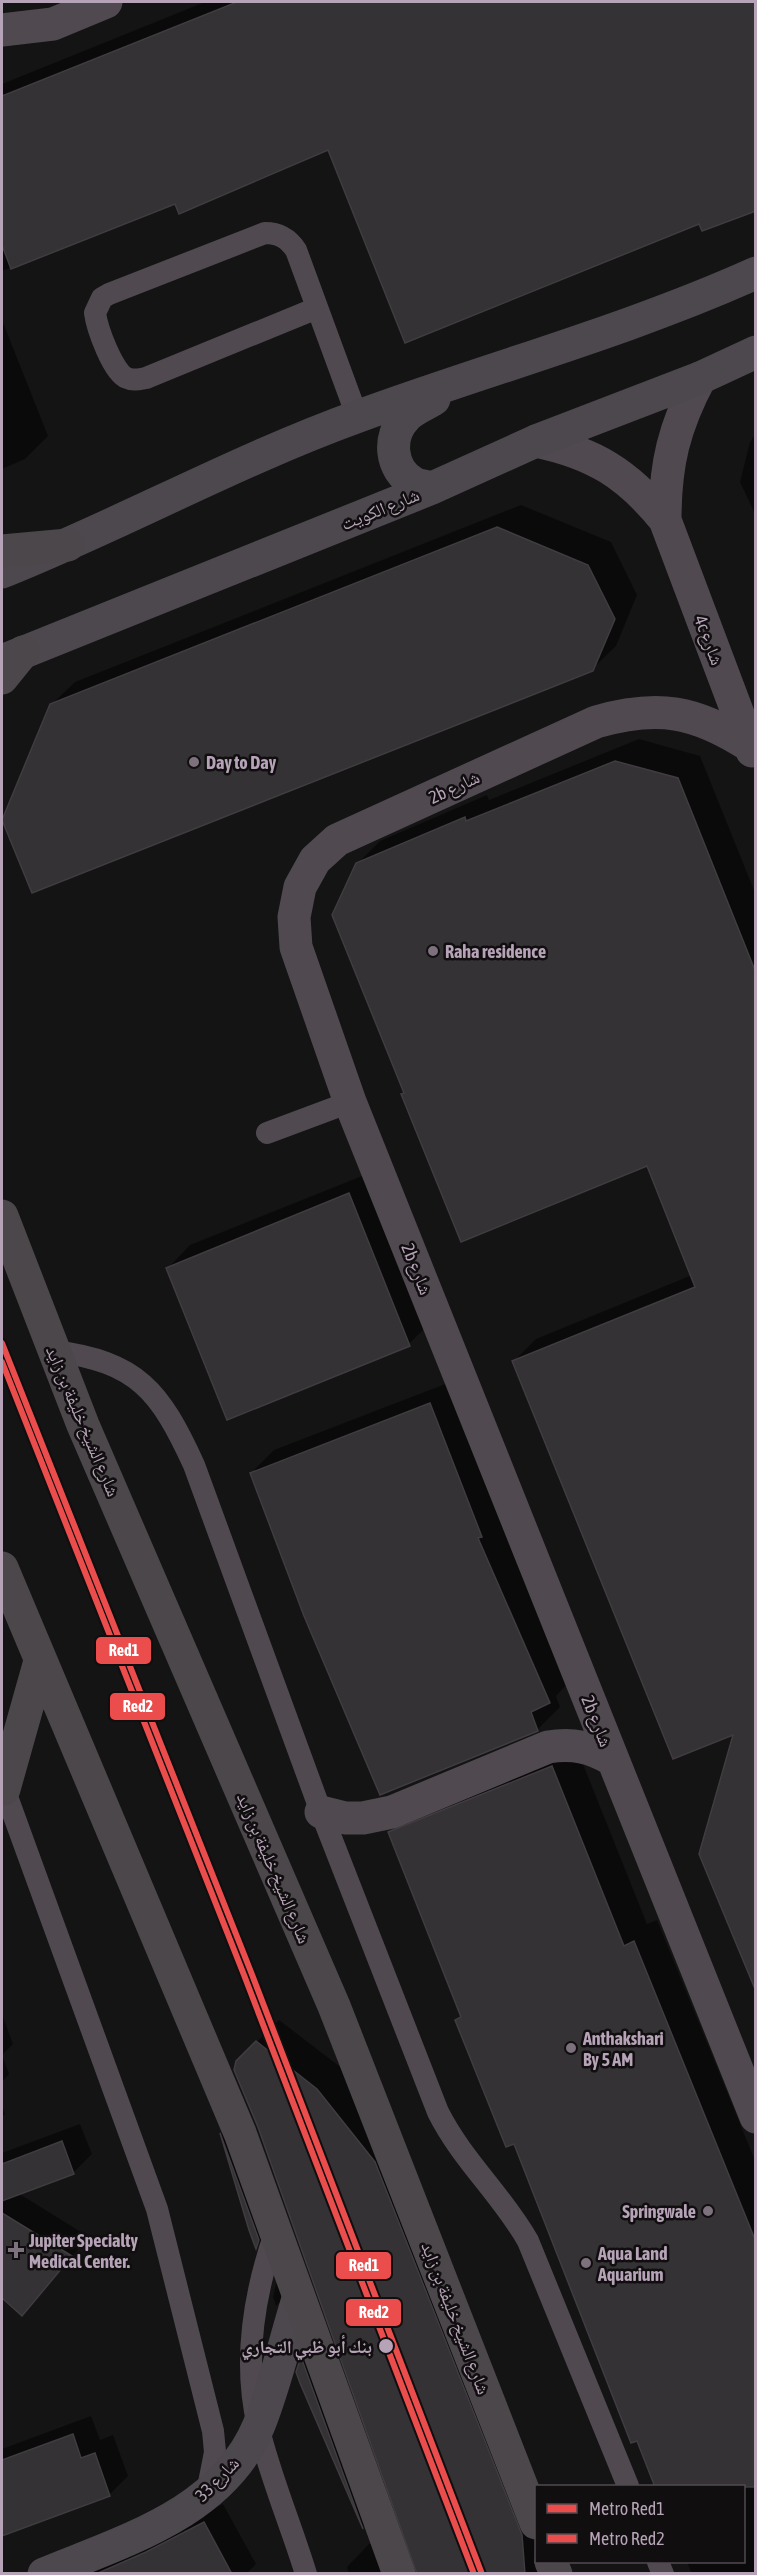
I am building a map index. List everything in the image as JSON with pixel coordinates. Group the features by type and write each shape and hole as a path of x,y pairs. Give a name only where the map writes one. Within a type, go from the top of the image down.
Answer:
{"main road":[{"path":"2,572 68,545 235,468 357,416 483,374 756,273"},
{"name":"شارع الكويت","path":"12,656 432,488 536,441 700,378 756,352"},
{"path":"432,488 414,483 400,471 393,453 395,434 405,418 418,408 483,374"},
{"path":"2,551 68,545"},
{"path":"2,678 12,656"},
{"name":"شارع الشيخ خليفة بن زايد","path":"2,1216 54,1351 334,2006 535,2518"},
{"path":"2,1568 240,2133 399,2574"},
{"path":"3,1786 40,1661"},
{"name":"شارع 33","path":"44,2574 168,2522 206,2494 226,2474 258,2426 298,2299"}],"street":[{"path":"2,30 53,24 106,2"},
{"name":"4c شارع","path":"665,520 665,482 671,446 682,411 700,378"},
{"name":"4c شارع","path":"536,441 567,447 596,459 622,475 645,495 665,520 753,753"},
{"name":"2b شارع","path":"753,753 723,728 693,716 662,711 629,712 596,722 337,840 315,860 300,887 294,917 296,947 350,1102 756,2117"},
{"path":"321,1812 345,1818 363,1818 392,1812 548,1747 567,1744 584,1746 613,1760"}],"lane":[{"path":"317,308 146,378 135,380 127,379 115,367 95,313 102,298 109,294 265,233 274,233 291,242 296,250 357,416"},
{"path":"267,1133 350,1102"},
{"path":"54,1351 87,1355 118,1366 145,1384 166,1408 194,1465 321,1812 438,2112 462,2153 506,2206 528,2241 626,2485"},
{"path":"3,1786 157,2208 213,2431 215,2452 206,2494"},
{"path":"275,2234 265,2265 253,2329 253,2394 258,2426 306,2574"}],"building":[{"path":"237,2 756,2 756,211 702,231 699,224 405,343 328,150 179,214 175,204 11,269 2,245 2,96"},
{"name":"Day to Day","path":"497,527 588,565 615,619 593,671 32,893 2,820 50,704"},
{"path":"615,761 678,778 756,973 755,1989 699,1854 733,1735 673,1759 512,1361 695,1287 647,1166 461,1242 332,915 356,863 465,817 466,821"},
{"path":"349,1193 410,1346 227,1420 166,1268"},
{"path":"430,1403 482,1537 478,1538 550,1703 531,1712 538,1731 380,1795 304,1616 250,1473"},
{"path":"552,1766 624,1946 634,1941 756,2242 756,2487 654,2485 637,2441 631,2443 514,2144 506,2147 455,2020 461,2017 388,1832"},
{"name":"بنك أبو ظبي التجاري","path":"256,2041 317,2089 375,2162 522,2535 525,2574 417,2574 258,2127 234,2070 236,2061"},
{"path":"220,2133 259,2240 256,2249 249,2230"},
{"path":"62,2141 74,2174 2,2201 2,2164"},
{"path":"2,2213 72,2256 22,2316 2,2298"},
{"path":"301,2357 363,2529 296,2372"},
{"path":"73,2434 81,2458 95,2453 110,2496 2,2536 2,2460"},
{"path":"204,2522 232,2574 96,2574 146,2552"}],"metro line":[{"name":"Red1","path":"2,1343 251,1972 482,2574"},
{"name":"Red2","path":"2,1362 244,1975 474,2574"}],"place":[{"name":"Day to Day","path":"194,762"},
{"name":"Raha residence","path":"433,951"},
{"name":"Anthakshari By 5 AM","path":"571,2048"},
{"name":"Springwale","path":"708,2211"},
{"name":"Jupiter Specialty Medical Center.","path":"16,2250"},
{"name":"Aqua Land Aquarium","path":"586,2263"},
{"name":"بنك أبو ظبي التجاري","path":"386,2346"}]}
